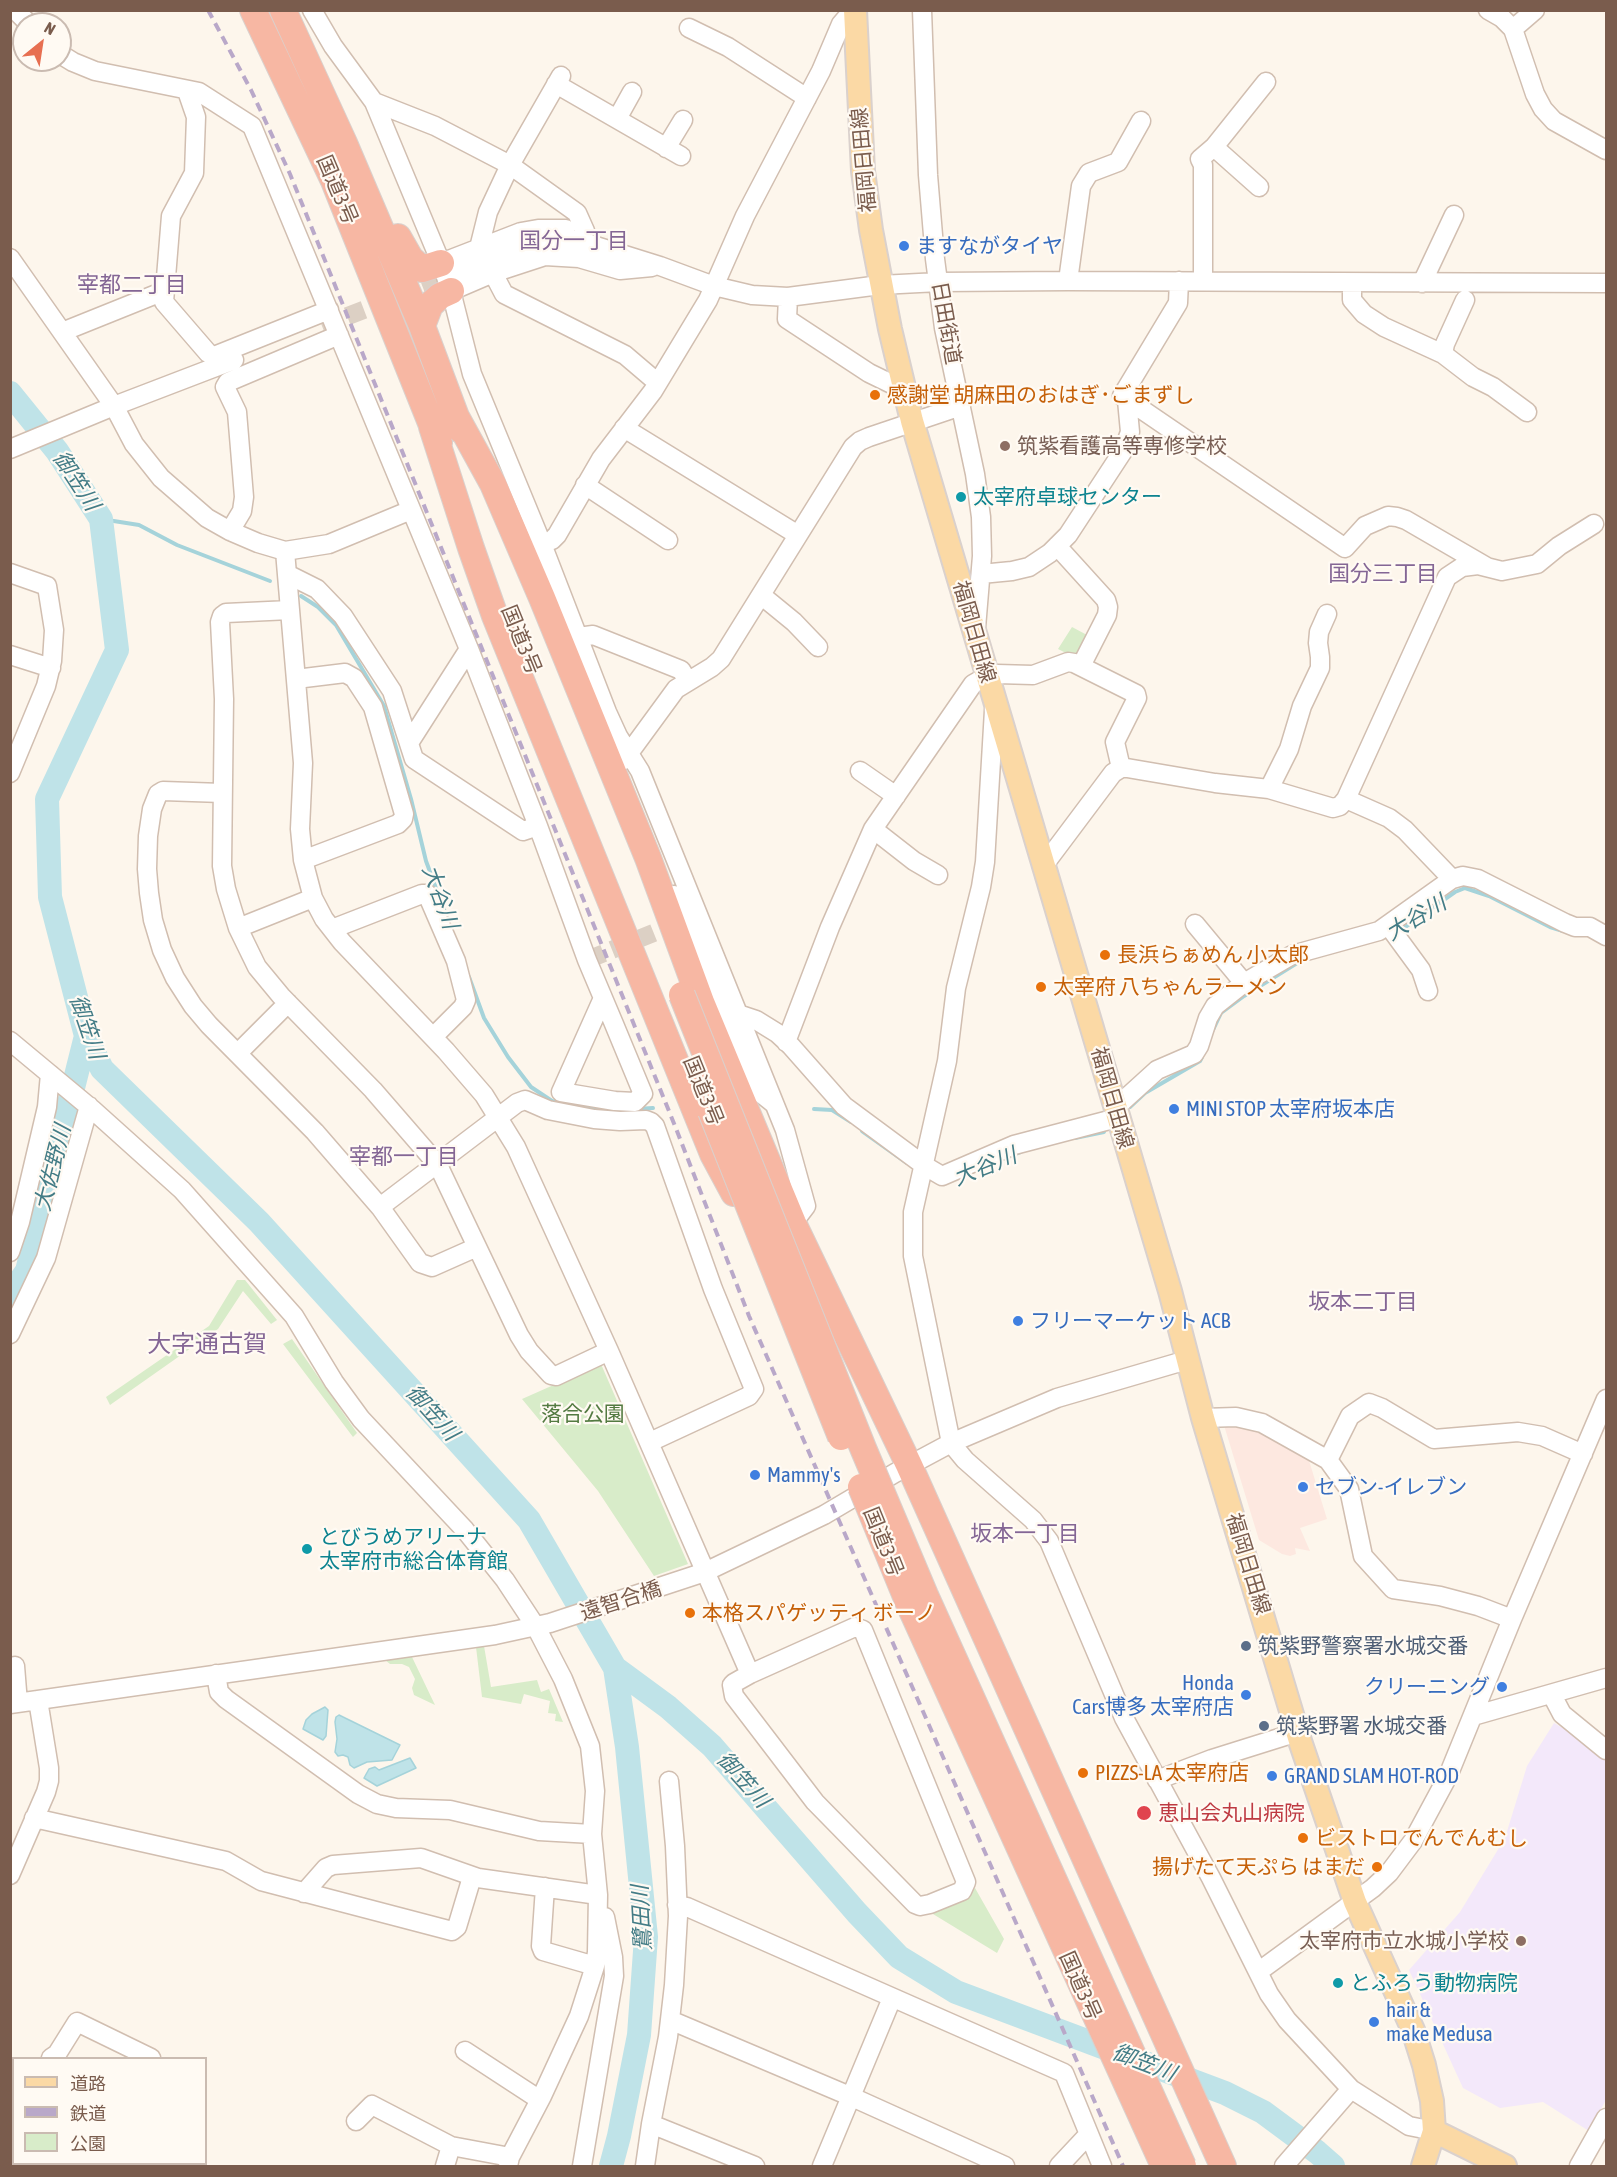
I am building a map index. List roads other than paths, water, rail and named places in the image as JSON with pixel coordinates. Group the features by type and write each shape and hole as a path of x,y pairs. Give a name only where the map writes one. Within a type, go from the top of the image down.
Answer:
{"highway":[{"name":"国道3号","path":"253,10 334,181 432,426 925,1595 1183,2166"},
{"name":"国道3号","path":"283,10 344,142 422,326 675,998 909,1604 1080,1986 1164,2166"},
{"path":"344,142 410,258 422,269 451,276 440,296 430,305 422,326"},
{"path":"454,413 493,484 542,598 648,858 701,1002 793,1223 1218,2166"},
{"path":"432,426 495,616 713,1154 902,1469"}],"main road":[{"name":"福岡日田線","path":"854,10 863,171 870,230 880,285 912,421 1170,1291 1203,1418 1298,1732 1355,1902 1416,2039 1424,2065 1432,2101 1434,2131 1423,2166"},
{"path":"1434,2131 1505,2166"}],"street":[{"path":"312,10 333,46 374,102 451,276 472,374 542,544 607,712 618,736 640,771 785,1130 806,1206 793,1223"},
{"path":"542,544 557,535 585,485 659,381 703,309 745,216 807,98 841,24 854,10"},
{"name":"日田街道","path":"922,10 928,175 944,328 975,474 981,517 981,574 975,632"},
{"path":"1488,10 1502,18 1513,29 1535,94 1554,121 1606,150"},
{"path":"1513,29 1535,10"},
{"path":"688,27 728,46 807,98"},
{"path":"72,61 95,71 198,92 252,126 326,318 339,335 469,649 538,826 561,893 643,1094 635,1102 561,1092 603,998"},
{"path":"479,248 488,212 510,165 559,80 617,119 673,152 683,120"},
{"path":"1203,281 1203,165 1200,159 1214,147 1266,82"},
{"path":"187,90 196,117 194,174 171,216 164,302 207,353 214,356 326,318"},
{"path":"617,119 632,92"},
{"path":"374,102 435,126 510,165 577,213 585,231"},
{"path":"1068,280 1081,186 1089,173 1118,162 1141,121"},
{"path":"1214,147 1258,188"},
{"path":"1422,283 1454,214"},
{"path":"451,276 479,248 521,232 538,229 559,228 585,231 641,248 660,266"},
{"path":"451,276 522,247 558,239 580,241 714,286 752,296 788,297 880,285 939,282 1068,280 1606,283"},
{"path":"451,276 493,273 536,257 553,255 579,258 620,270 660,266"},
{"path":"10,258 114,406 134,444 162,478 207,518 258,543 285,551 329,544 411,510"},
{"path":"493,273 504,294 625,355 652,378 659,381"},
{"path":"1179,281 1178,303 1122,396 1345,548 1365,526 1388,516 1397,517 1487,567"},
{"path":"1352,283 1352,300 1365,314 1384,327 1443,354 1473,377 1493,387 1527,412"},
{"path":"62,332 164,291"},
{"path":"788,297 787,319 869,373 904,390"},
{"path":"1443,354 1445,344 1465,300"},
{"path":"10,449 326,318"},
{"path":"230,531 242,512 244,497 237,412 225,387 228,382 339,335"},
{"path":"981,574 1012,572 1029,567 1068,535 1123,451 1130,432 1127,400"},
{"path":"774,1104 753,1087 623,761 676,689 702,674 721,659 853,447 860,441 912,421 961,406"},
{"path":"624,428 798,535"},
{"path":"585,485 668,540"},
{"path":"1044,865 1113,773 1121,768 1269,789 1333,808 1340,806 1346,799 1442,584 1450,574 1462,567 1478,566 1502,571 1537,564 1559,546 1594,524"},
{"path":"1057,546 1106,600 1108,607 1107,615 1082,666"},
{"path":"285,551 303,763 300,829 303,860 313,898 332,929 433,1037 484,1095 499,1117 539,1193 650,1442 698,1575 750,1674"},
{"path":"10,573 47,586 54,630 51,668 46,686 17,741 10,773"},
{"path":"287,574 317,589 343,616 392,691 414,759 523,831 538,826"},
{"path":"761,595 794,622 818,647"},
{"path":"290,610 226,613 220,622 224,699 222,866 226,890 238,928 257,967 288,1003 373,1090 438,1165 519,1335 551,1375 556,1376 609,1351"},
{"path":"1269,789 1289,749 1302,706 1320,668 1317,644 1319,632 1327,614"},
{"path":"578,637 593,635 681,670 688,681"},
{"path":"409,743 469,649"},
{"path":"10,655 51,668"},
{"path":"786,1042 818,964 830,927 873,829 973,684 987,676 1003,673 1033,675 1068,662 1082,666 1136,694 1137,698 1115,742 1121,768"},
{"path":"296,679 345,673 354,678 373,707 404,814 398,824 303,860"},
{"path":"995,705 985,862 981,887 956,988 947,1061 913,1212 913,1256 951,1443 965,1460 1033,1521 1049,1541 1110,1687 1157,1780 1211,1878 1269,1994 1287,2020 1351,2089 1409,2126 1434,2131"},
{"path":"860,771 896,796"},
{"path":"222,793 163,791 158,794 152,809 147,869 153,920 162,950 175,978 193,1006 315,1132 380,1208 420,1263 432,1267 477,1247"},
{"path":"1346,799 1389,818 1405,830 1452,879"},
{"path":"873,829 914,861 938,875"},
{"path":"738,1014 756,1020 786,1042 844,1106 942,1176 1014,1145 1116,1114 1157,1070 1194,1054 1215,1006 1244,983 1292,955 1379,931 1452,879 1463,876 1478,879 1575,927 1590,927 1606,936"},
{"path":"332,929 427,894 456,961 466,1000 463,1007 433,1037"},
{"path":"238,928 313,898"},
{"path":"1195,924 1244,983"},
{"path":"1388,925 1421,970 1428,991"},
{"path":"238,1053 288,1003"},
{"path":"10,1041 88,1105 182,1190 294,1316 334,1382 362,1419 465,1530 543,1625 590,1746 595,1791 592,1834 598,1895 595,1966 579,2016 509,2162 451,2145 372,2104 356,2121"},
{"path":"10,1252 20,1222 48,1107 52,1076"},
{"path":"380,1208 517,1103 525,1100 548,1110 594,1119 646,1120 655,1126 713,1289 754,1389 749,1396 650,1442"},
{"path":"10,1334 46,1258 88,1105"},
{"path":"758,1142 785,1130"},
{"name":"遠智合橋","path":"14,1704 484,1636 543,1625 698,1575 824,1515 951,1443 1057,1398 1187,1360"},
{"path":"1328,1460 1350,1416 1368,1403 1382,1408 1434,1439 1518,1432 1542,1436 1583,1454"},
{"path":"1258,1972 1373,1888 1389,1873 1413,1841 1448,1776 1512,1619 1606,1404"},
{"path":"1203,1418 1236,1417 1262,1423 1328,1460 1348,1489 1363,1556 1393,1589 1440,1596 1478,1606 1512,1619"},
{"path":"855,1627 863,1630 966,1882 963,1891 920,1906 815,1802 734,1696 732,1685 750,1674 855,1627"},
{"path":"10,1667 15,1666 14,1704"},
{"path":"216,1674 219,1692 226,1698 358,1794 377,1804 396,1808 450,1810 538,1831 592,1834"},
{"path":"1473,1716 1606,1678"},
{"path":"1552,1695 1562,1714 1606,1750"},
{"path":"10,1875 50,1780 38,1700"},
{"path":"1157,1780 1212,1759 1298,1732"},
{"path":"645,2166 674,1985 678,1905 669,1781"},
{"path":"34,1818 226,1862 261,1881 452,1931 457,1927 472,1877"},
{"path":"304,1893 326,1868 333,1865 421,1858 472,1877 598,1895"},
{"path":"545,1887 541,1946 543,1951 595,1966"},
{"path":"582,2166 614,1976 606,1917 598,1895"},
{"path":"678,1905 1064,2073 1102,2166"},
{"path":"822,2166 892,1998"},
{"path":"670,2020 852,2097 1005,2166"},
{"path":"52,2057 57,2054 77,2022 149,2057"},
{"path":"465,2051 540,2100"},
{"path":"1286,2165 1351,2089"},
{"path":"1579,2166 1606,2118"},
{"path":"651,2124 754,2166"},
{"path":"1059,2166 1088,2134"},
{"path":"445,2166 451,2145"}],"water":[{"path":"325,1707 328,1710 326,1736 323,1740 303,1729 306,1720 312,1714"},
{"path":"339,1715 400,1745 392,1760 367,1762 354,1768 350,1765 348,1757 338,1756 335,1752 337,1739 335,1722"},
{"path":"410,1758 416,1768 377,1786 364,1778 369,1769 375,1767 379,1770"}],"waterway":[{"name":"御笠川","path":"10,393 57,451 101,519 117,650 47,799 50,897 86,1036 102,1069 259,1222 529,1520 615,1668 668,1707 712,1746 857,1913 899,1957 956,1992 1225,2093 1263,2112 1333,2166"},
{"name":"大谷川","path":"101,519 139,525 177,545 270,581"},
{"name":"大谷川","path":"301,596 318,607 336,625 384,706 426,861 449,923"},
{"name":"大谷川","path":"1398,932 1455,892 1465,888 1489,896 1550,927 1563,931"},
{"name":"大谷川","path":"1213,1030 1221,1013 1302,960"},
{"name":"大谷川","path":"469,977 484,1018 508,1057 531,1087 552,1101 613,1111 625,1110"},
{"name":"大佐野川","path":"10,1295 27,1271 86,1036"},
{"name":"大谷川","path":"1130,1107 1145,1093 1200,1061 1202,1057"},
{"name":"大谷川","path":"636,1109 653,1108"},
{"name":"大谷川","path":"814,1109 832,1110 851,1122"},
{"name":"大谷川","path":"862,1131 907,1163"},
{"name":"大谷川","path":"1075,1138 1104,1132"},
{"name":"大谷川","path":"1001,1160 1021,1152"},
{"name":"鷺田川","path":"611,2166 639,2035 646,1937 627,1747 615,1668"}],"tunnel":[{"path":"322,326 459,273"},
{"path":"587,960 683,921"}],"railway":[{"path":"208,10 251,90 290,174 675,1126 749,1316 1123,2166"}],"place":[{"name":"ますながタイヤ","path":"904,246"},
{"name":"感謝堂 胡麻田のおはぎ･ごまずし","path":"875,395"},
{"name":"筑紫看護高等専修学校","path":"1005,446"},
{"name":"太宰府卓球センター","path":"961,497"},
{"name":"長浜らぁめん 小太郎","path":"1105,955"},
{"name":"太宰府 八ちゃんラーメン","path":"1041,987"},
{"name":"MINI STOP 太宰府坂本店","path":"1174,1109"},
{"name":"フリーマーケット ACB","path":"1018,1321"},
{"name":"Mammy's","path":"755,1475"},
{"name":"セブン-イレブン","path":"1303,1487"},
{"name":"とびうめアリーナ 太宰府市総合体育館","path":"307,1549"},
{"name":"本格スパゲッティ ボーノ","path":"690,1613"},
{"name":"筑紫野警察署水城交番","path":"1246,1646"},
{"name":"クリーニング","path":"1502,1687"},
{"name":"Honda Cars博多 太宰府店","path":"1246,1695"},
{"name":"筑紫野署 水城交番","path":"1264,1726"},
{"name":"PIZZS-LA 太宰府店","path":"1083,1773"},
{"name":"GRAND SLAM HOT-ROD","path":"1272,1776"},
{"name":"恵山会丸山病院","path":"1144,1813"},
{"name":"ビストロ でんでんむし","path":"1303,1838"},
{"name":"揚げたて天ぷら はまだ","path":"1377,1867"},
{"name":"太宰府市立水城小学校","path":"1521,1941"},
{"name":"とふろう動物病院","path":"1338,1983"},
{"name":"hair & make Medusa","path":"1374,2022"}],"district":[{"name":"国分一丁目","path":"574,241"},
{"name":"宰都二丁目","path":"132,285"},
{"name":"国分三丁目","path":"1383,574"},
{"name":"宰都一丁目","path":"404,1157"},
{"name":"坂本二丁目","path":"1363,1302"},
{"name":"大字通古賀","path":"207,1344"},
{"name":"坂本一丁目","path":"1025,1534"}],"park label":[{"name":"落合公園","path":"583,1414"}]}
